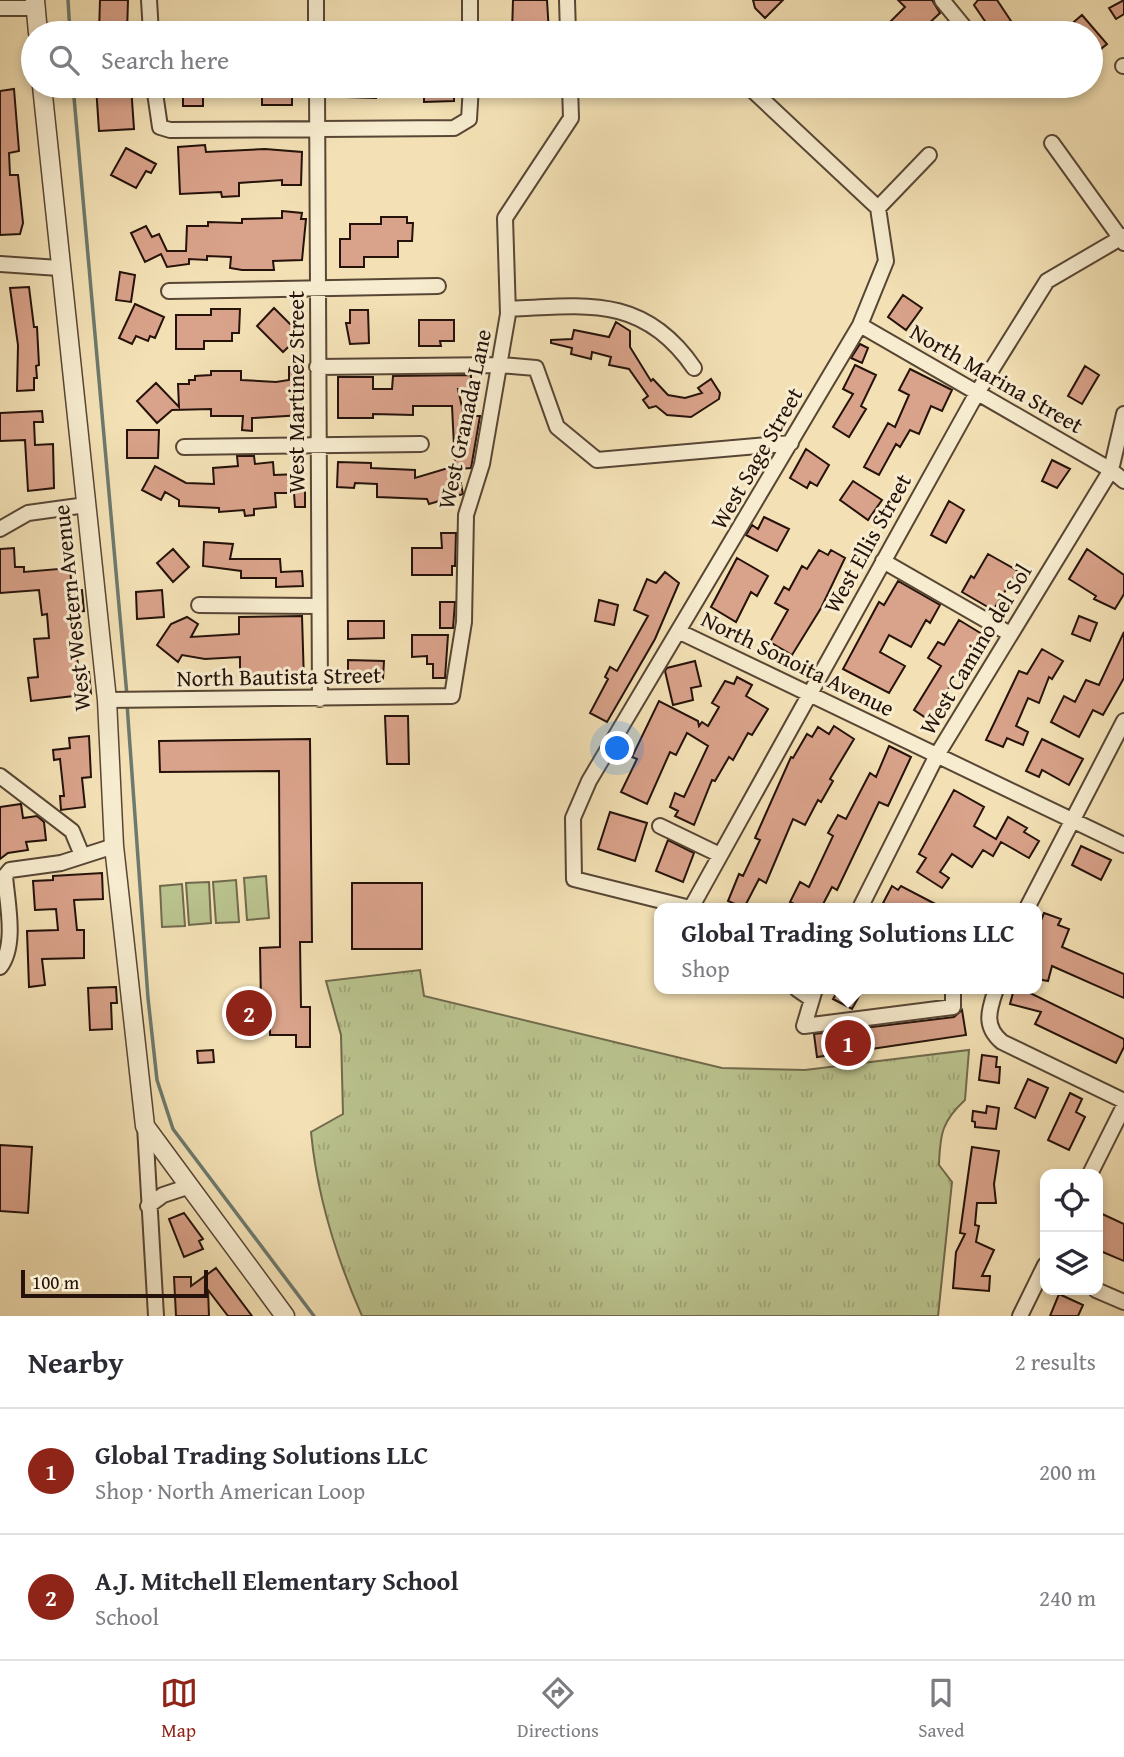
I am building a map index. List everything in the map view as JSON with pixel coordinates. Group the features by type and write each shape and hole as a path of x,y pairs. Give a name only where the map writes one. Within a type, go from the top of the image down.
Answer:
{"street":[{"path":"149,0 150,21"},
{"path":"316,0 316,21"},
{"path":"470,0 470,21"},
{"path":"567,0 568,21"},
{"path":"942,0 959,21"},
{"path":"0,8 35,4"},
{"name":"West Western Avenue","path":"43,98 59,268 107,700 114,846 145,1126"},
{"path":"156,98 160,127 170,130 454,128 469,118 470,98"},
{"name":"West Martinez Street","path":"317,98 317,606 320,699"},
{"name":"West Granada Lane","path":"452,696 464,622 466,515 482,464 501,365 508,309 505,218 571,118 570,98"},
{"path":"761,98 878,208 929,155"},
{"path":"1052,143 1123,239"},
{"name":"West Sage Street","path":"670,903 575,879 573,818 589,781 860,326 886,261 878,208"},
{"name":"West Ellis Street","path":"693,903 976,393 1047,281 1123,239"},
{"path":"0,264 59,268"},
{"path":"169,291 438,286"},
{"path":"508,309 595,305 621,311 678,345 694,368"},
{"name":"North Marina Street","path":"860,326 1111,470 1124,481"},
{"path":"317,367 501,365 536,368 557,427 597,460 791,443"},
{"name":"West Camino del Sol","path":"863,903 937,755 1111,470 1124,414"},
{"path":"184,447 421,444"},
{"path":"1,528 28,513 86,505"},
{"path":"883,561 1010,634"},
{"path":"199,604 317,606"},
{"name":"North Sonoita Avenue","path":"680,632 1124,845"},
{"name":"North Bautista Street","path":"107,700 452,696"},
{"path":"1030,903 1124,721"},
{"path":"0,776 72,831 82,855"},
{"path":"660,826 720,855"},
{"path":"0,967 5,961 9,930 5,876 10,870 61,863 114,846"},
{"path":"812,994 804,1026 953,1007 953,994"},
{"path":"995,994 988,1022 992,1033 1002,1042 1124,1103 1092,1169"},
{"path":"145,1126 285,1316"},
{"path":"145,1126 156,1316"},
{"path":"148,1206 163,1195 190,1186"},
{"path":"1020,1316 1040,1276"},
{"path":"1103,1293 1124,1302"}],"green space":[{"path":"266,876 269,918 247,920 244,878"},
{"path":"236,880 239,922 216,923 213,882"},
{"path":"209,882 211,923 189,925 186,883"},
{"path":"182,884 185,926 162,927 160,886"},
{"path":"420,970 424,996 722,1068 805,1070 969,1050 965,1100 947,1122 940,1145 939,1165 952,1182 938,1316 362,1316 329,1226 311,1132 343,1114 341,1035 326,981"}],"building":[{"path":"100,0 128,0 127,21 99,21"},
{"path":"513,0 547,0 548,21 512,21"},
{"path":"753,0 783,0 765,18 755,8"},
{"path":"898,0 932,0 940,13 931,21 891,21 905,7"},
{"path":"978,0 997,0 1011,21 985,21 974,5"},
{"path":"1124,0 1124,14 1116,19 1109,8"},
{"path":"1082,15 1087,21 1075,21"},
{"path":"14,89 19,151 9,153 10,175 18,175 23,223 20,234 0,235 0,91"},
{"path":"97,98 132,98 134,129 99,131"},
{"path":"183,98 203,98 203,106 183,106"},
{"path":"262,98 292,98 292,105 262,105"},
{"path":"424,98 454,98 454,101 424,102"},
{"path":"205,145 206,152 265,149 302,152 301,185 282,185 282,180 239,183 239,196 222,197 221,192 180,194 178,147"},
{"path":"126,148 156,164 151,173 146,171 136,188 111,175"},
{"path":"282,211 302,213 301,219 306,219 302,260 273,261 274,270 230,268 231,257 207,256 207,260 189,259 189,264 167,267 161,254 145,262 131,233 146,226 152,237 159,234 167,251 186,251 187,226 208,226 208,222 242,223 242,219 282,218"},
{"path":"381,217 407,217 407,223 413,223 412,241 398,241 398,257 364,257 364,267 340,267 340,239 350,239 350,224 381,224"},
{"path":"120,272 135,275 131,302 116,300"},
{"path":"29,287 34,327 37,327 39,365 36,366 34,390 17,391 18,345 10,288"},
{"path":"903,295 922,308 906,330 888,317"},
{"path":"135,304 164,317 155,338 150,336 148,341 136,336 132,344 119,338"},
{"path":"274,308 301,335 283,352 257,326"},
{"path":"211,309 240,309 239,333 232,333 232,341 204,341 204,349 176,349 176,315 211,315"},
{"path":"350,310 368,310 369,343 350,344 346,323 350,323"},
{"path":"419,320 454,320 454,341 440,341 441,346 419,346"},
{"path":"616,322 630,331 630,347 651,381 653,379 668,395 685,398 702,393 698,388 711,379 720,393 719,399 691,417 667,415 656,406 649,408 643,400 648,396 629,369 609,365 611,357 592,352 591,359 571,354 572,348 551,343 551,340 572,339 574,330 609,337"},
{"path":"860,344 868,348 862,363 851,358"},
{"path":"855,365 876,375 861,406 866,409 849,437 833,427 853,394 843,389"},
{"path":"1085,366 1099,375 1082,404 1068,396"},
{"path":"289,367 303,367 302,415 252,418 252,431 242,430 243,416 211,416 211,409 172,410 157,423 137,401 156,383 179,407 178,384 189,384 189,380 195,380 195,376 211,375 211,371 241,371 241,380 276,382 289,380"},
{"path":"910,369 952,390 942,411 931,406 919,434 910,430 900,447 896,444 879,475 864,467 888,423 895,427 909,395 899,390"},
{"path":"471,375 471,389 458,389 464,416 480,416 471,468 458,469 463,494 429,504 427,499 377,497 377,484 355,483 354,488 337,487 338,462 371,463 371,468 415,470 415,478 455,466 452,406 413,406 413,415 373,414 373,418 338,418 338,377 373,377 373,389 392,389 393,376"},
{"path":"42,411 43,422 34,422 35,445 53,444 54,488 28,491 25,440 0,441 0,413"},
{"path":"127,430 159,430 158,458 127,458"},
{"path":"806,449 829,465 817,486 810,482 807,488 790,478"},
{"path":"237,456 254,456 255,464 273,462 274,475 299,474 299,488 305,488 305,507 295,507 294,493 275,493 276,507 254,509 254,515 245,516 244,510 219,512 219,508 179,506 179,500 165,492 161,500 142,490 155,466 186,483 214,484 213,468 238,466"},
{"path":"1052,460 1070,469 1057,488 1042,481"},
{"path":"853,481 882,500 868,520 840,500"},
{"path":"949,501 964,510 946,543 931,535"},
{"path":"764,517 789,529 777,551 746,535 752,525 758,529"},
{"path":"441,533 456,533 455,566 452,566 452,575 412,575 412,548 442,548"},
{"path":"204,542 233,544 230,559 280,559 281,572 302,571 303,586 276,587 276,578 241,578 241,571 203,566"},
{"path":"14,548 15,567 24,567 24,572 70,568 72,591 82,590 84,611 74,612 74,632 79,673 89,672 91,694 31,701 28,678 38,677 34,639 49,638 47,614 42,615 39,590 0,593 0,549"},
{"path":"173,549 189,567 173,582 157,563"},
{"path":"1087,549 1124,575 1124,594 1115,609 1094,599 1096,596 1069,579"},
{"path":"819,550 828,555 831,550 845,558 821,608 792,655 770,642 788,610 775,603 784,587 789,590 802,566 807,569"},
{"path":"988,554 1018,571 993,610 962,592"},
{"path":"737,558 768,576 757,596 751,592 736,622 711,607"},
{"path":"665,572 679,583 655,639 607,722 590,713 608,679 605,677 610,667 617,671 648,616 634,610 647,579 656,583"},
{"path":"898,581 940,605 930,623 926,620 911,647 889,635 880,652 905,666 889,693 843,669 879,602 884,605"},
{"path":"162,590 164,617 137,619 136,592"},
{"path":"599,600 618,605 614,625 595,621"},
{"path":"440,602 455,602 453,628 440,628"},
{"path":"302,616 304,682 275,683 274,674 240,675 240,657 205,659 182,655 178,662 157,645 171,624 187,617 198,624 191,637 239,634 239,617"},
{"path":"1079,616 1097,623 1090,641 1072,634"},
{"path":"959,620 982,634 929,720 914,710 941,666 928,658 938,642 944,645"},
{"path":"348,621 384,621 384,638 348,639"},
{"path":"1124,632 1124,678 1103,715 1093,710 1079,737 1051,722 1064,696 1075,702 1086,680 1099,685"},
{"path":"412,635 448,635 445,678 433,678 433,664 427,664 427,656 412,657"},
{"path":"1042,649 1063,661 1052,679 1049,677 1039,703 1028,698 1016,726 1028,732 1023,745 1007,738 1003,747 986,740 1019,671 1027,674"},
{"path":"348,660 384,661 383,679 348,678"},
{"path":"695,661 701,686 691,688 693,700 673,705 665,671 667,668"},
{"path":"737,677 752,685 746,696 768,709 752,735 748,733 733,760 729,757 715,781 712,780 694,825 675,816 678,811 670,807 675,793 684,797 708,746 687,733 676,755 670,752 647,804 621,792 637,759 632,757 659,701 698,721 699,726 702,722 708,726 719,707 712,703 725,681 734,684"},
{"path":"385,716 408,716 409,764 387,764"},
{"path":"834,726 854,739 830,779 833,781 821,802 818,800 805,825 793,819 766,883 759,879 747,903 728,901 739,874 743,876 760,840 755,838 791,757 793,758 807,734 812,737 818,727 829,734"},
{"path":"89,736 91,777 82,778 85,807 61,810 60,796 64,796 60,759 54,760 53,750 70,748 69,738"},
{"path":"310,739 312,942 300,942 301,1007 310,1007 310,1047 296,1047 296,1035 270,1035 270,1004 261,1004 260,948 280,947 279,771 160,772 159,741"},
{"path":"1042,739 1083,759 1069,785 1042,770 1039,777 1026,771"},
{"path":"889,746 911,757 888,806 879,802 837,890 832,887 824,903 790,902 800,882 809,887 833,836 828,833 838,815 846,819 870,773 876,777"},
{"path":"954,790 984,807 974,826 996,839 1008,817 1027,828 1024,832 1039,841 1029,858 1001,842 993,856 983,850 972,867 952,854 940,872 949,878 942,888 917,872 926,858 919,854"},
{"path":"21,804 23,818 37,816 44,822 46,840 26,842 28,850 8,853 0,859 0,807"},
{"path":"610,812 647,823 635,861 598,849"},
{"path":"668,840 694,853 683,882 656,871"},
{"path":"1081,846 1111,860 1101,880 1072,865"},
{"path":"102,873 103,899 74,900 77,930 84,930 84,958 42,959 45,985 29,987 27,931 58,930 56,909 35,910 33,881 53,880 53,876"},
{"path":"352,883 422,883 422,949 352,949"},
{"path":"892,886 898,890 901,886 933,903 883,903"},
{"path":"1044,913 1061,919 1058,925 1069,929 1062,947 1124,974 1124,998 1052,966 1048,981 1042,980"},
{"path":"116,987 117,1003 111,1003 112,1029 90,1030 88,988"},
{"path":"836,994 860,994 852,1009 833,999"},
{"path":"1013,994 1032,994 1124,1039 1124,1047 1116,1063 1035,1024 1041,1012 1010,1004"},
{"path":"962,1010 966,1035 817,1057 814,1034 954,1017"},
{"path":"213,1050 214,1062 198,1063 197,1051"},
{"path":"982,1055 997,1057 996,1067 1000,1067 999,1083 979,1080"},
{"path":"1028,1079 1048,1088 1035,1118 1015,1108"},
{"path":"1070,1093 1082,1099 1076,1112 1085,1117 1069,1150 1048,1140"},
{"path":"987,1106 999,1108 996,1129 975,1127 975,1122 972,1121 973,1111 986,1113"},
{"path":"0,1145 32,1147 28,1213 0,1211"},
{"path":"972,1147 999,1151 994,1184 996,1203 977,1203 975,1225 979,1226 976,1242 994,1250 982,1276 990,1276 989,1291 953,1288 956,1252 965,1234 960,1233"},
{"path":"184,1213 203,1239 199,1241 203,1249 184,1257 169,1219"},
{"path":"1103,1214 1124,1224 1124,1261 1103,1252"},
{"path":"216,1268 252,1316 228,1316 208,1290 209,1316 176,1316 174,1277 191,1277 191,1286"},
{"path":"1059,1295 1083,1305 1078,1316 1050,1316"}],"waterway":[{"path":"68,0 69,21"},
{"path":"74,98 127,696"},
{"path":"127,704 148,998 157,1080 173,1129 314,1316"}],"place":[{"name":"A.J. Mitchell Elementary School","path":"249,1013"},
{"name":"Global Trading Solutions LLC","path":"848,1043"}]}
